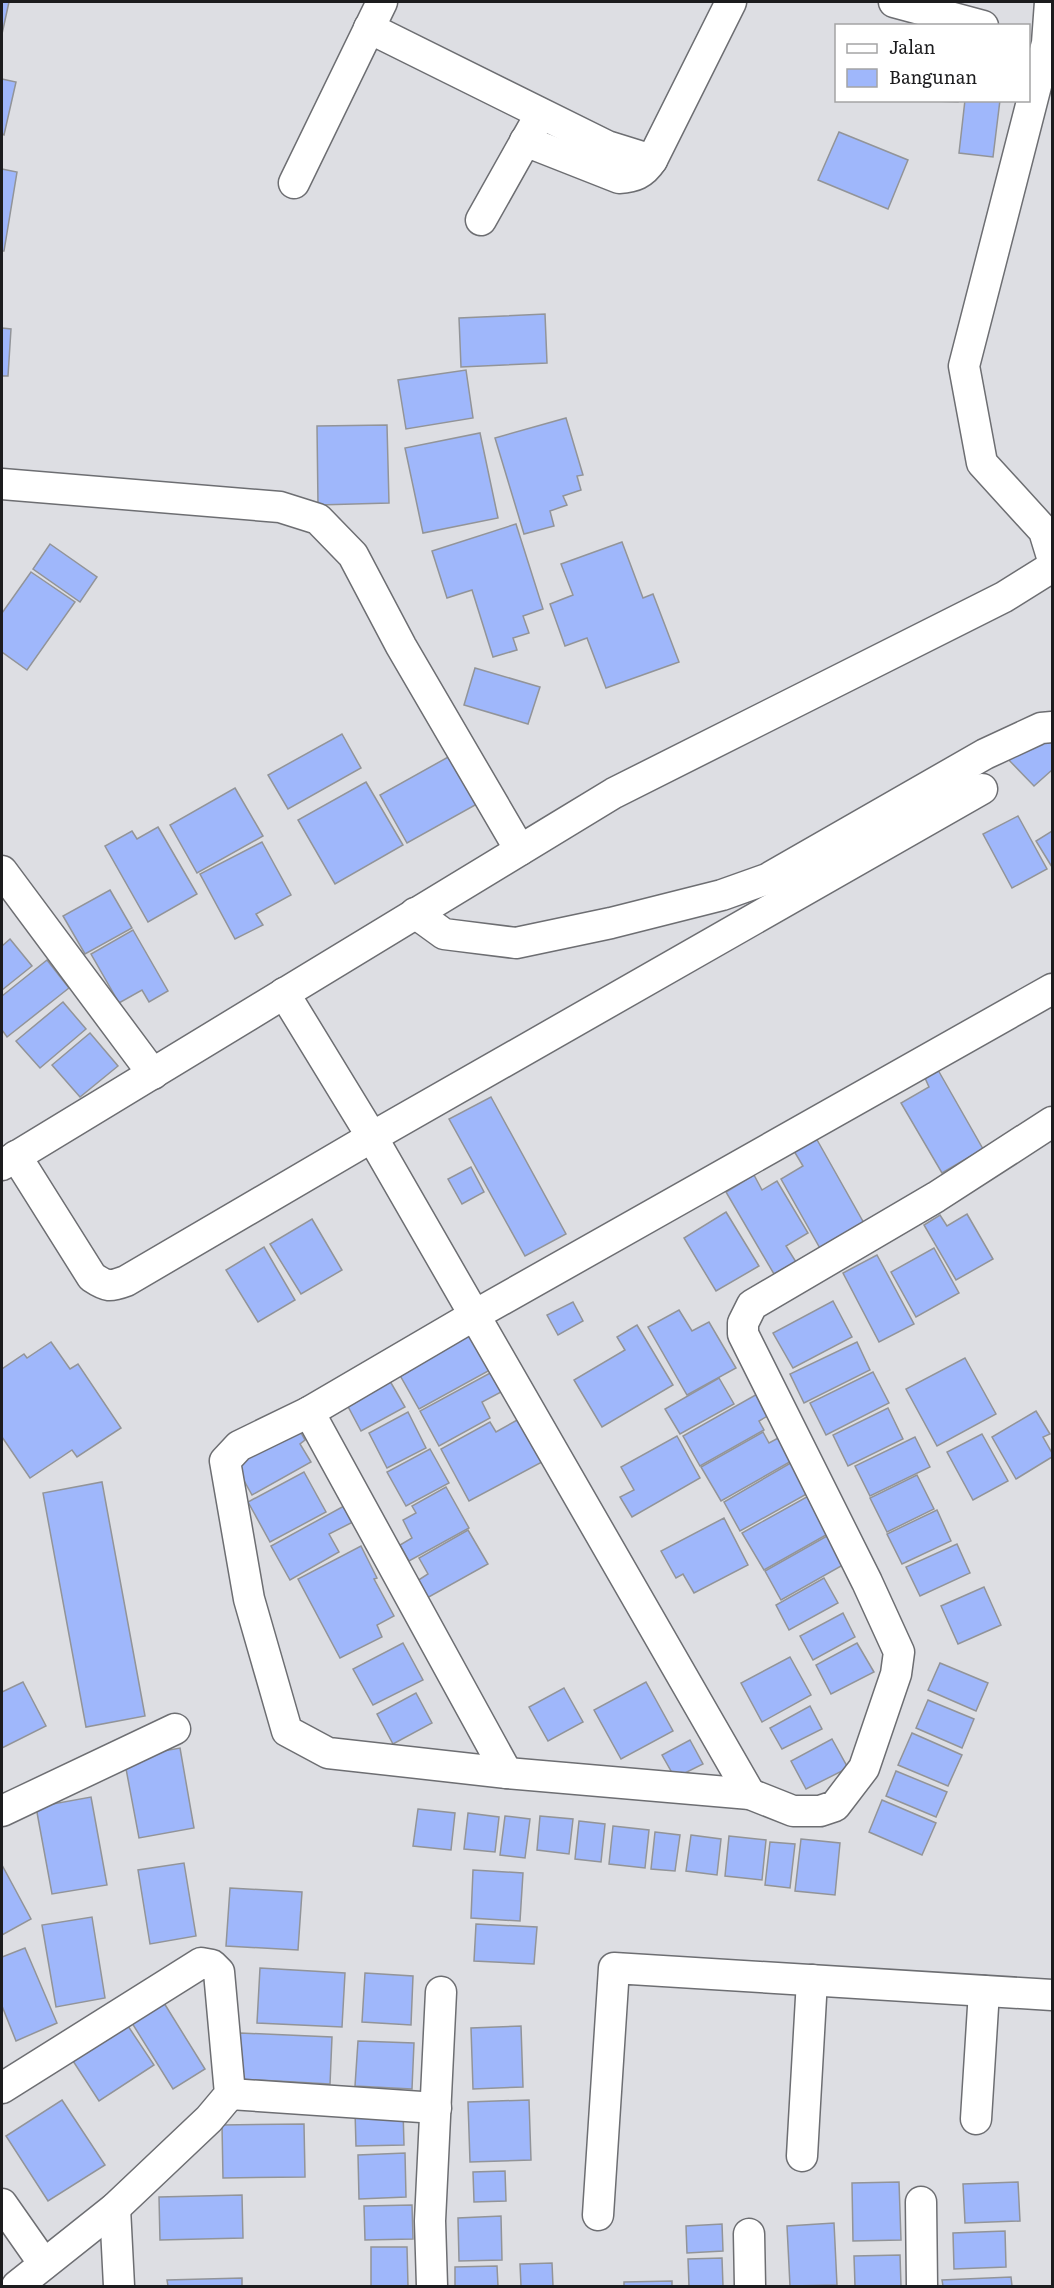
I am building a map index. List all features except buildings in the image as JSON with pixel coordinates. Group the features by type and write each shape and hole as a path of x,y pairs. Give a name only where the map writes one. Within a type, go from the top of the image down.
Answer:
{"street":[{"path":"294,183 382,2"},
{"path":"525,141 619,178 634,177 646,170 731,2"},
{"path":"894,2 976,24"},
{"path":"1030,75 1050,2"},
{"path":"369,28 607,146 652,160"},
{"path":"1024,102 964,366 982,463 1044,531 1053,557"},
{"path":"481,220 540,114"},
{"path":"2,484 280,507 318,519 352,555 401,646 520,850"},
{"path":"982,789 112,1287 92,1277 9,1160 614,793 1004,597 1053,567"},
{"path":"415,913 444,934 516,943 611,923 722,895 767,879 985,754 1041,728 1053,727"},
{"path":"2,871 153,1074"},
{"path":"1053,989 473,1316 309,1412 239,1446 225,1461 249,1599 287,1731 328,1753 507,1773 750,1794 793,1811 820,1811 835,1806 864,1768 896,1674 899,1652 867,1582 743,1334 743,1323 752,1305 936,1197 1053,1122"},
{"path":"284,993 372,1137 750,1794"},
{"path":"309,1412 507,1773"},
{"path":"2,1811 175,1729"},
{"path":"2,2088 201,1963 212,1965 219,1972 230,2094 209,2118 115,2208 16,2286"},
{"path":"598,2215 614,1968 1053,1995"},
{"path":"801,2156 812,1980"},
{"path":"976,2119 984,1991"},
{"path":"432,2286 430,2221 441,1992"},
{"path":"230,2094 436,2108"},
{"path":"921,2202 922,2286"},
{"path":"2,2204 44,2264"},
{"path":"115,2208 118,2286"},
{"path":"749,2234 750,2286"}]}
